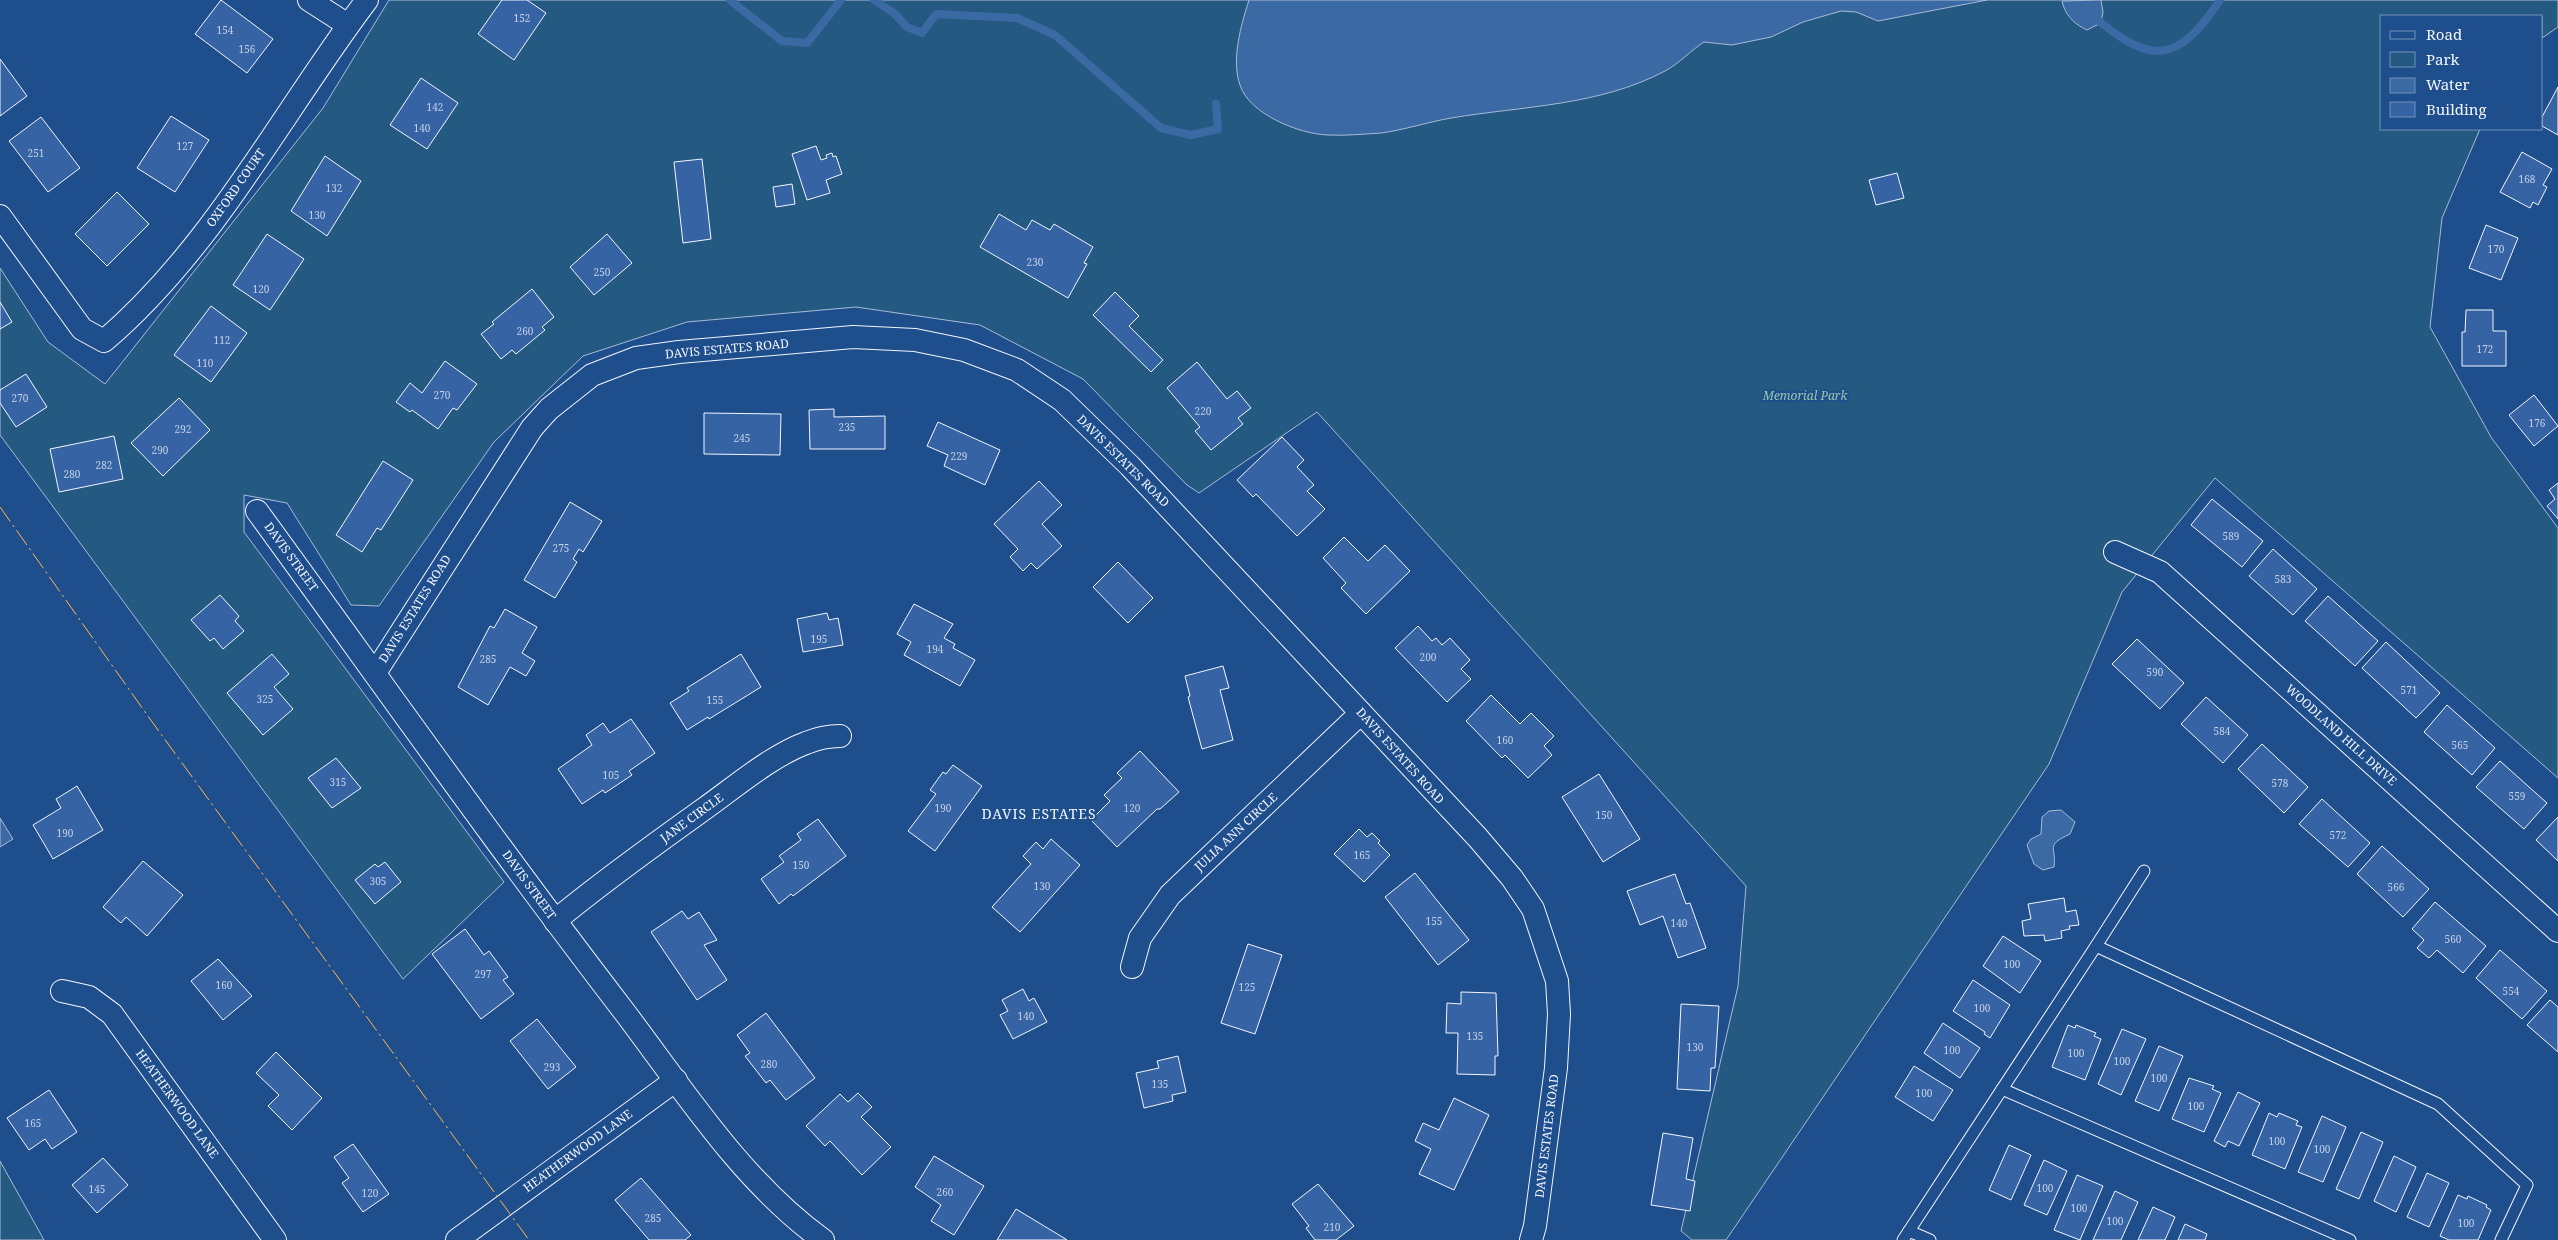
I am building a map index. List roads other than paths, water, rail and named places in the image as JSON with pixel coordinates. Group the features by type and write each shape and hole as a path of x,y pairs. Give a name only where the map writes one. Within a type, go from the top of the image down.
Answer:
{"street":[{"path":"309,0 348,25"},
{"name":"OXFORD COURT","path":"0,216 82,329 104,341 136,313 206,231 348,25 368,0"},
{"name":"DAVIS ESTATES ROAD","path":"375,673 532,428 549,409 592,376 636,358 679,352 885,337 915,340 964,350 1017,370 1062,400 1130,466 1512,878 1533,909 1557,981 1559,1023 1549,1130 1535,1226 1531,1240"},
{"name":"DAVIS STREET","path":"257,511 555,921 676,1080 764,1190 784,1210 823,1240"},
{"name":"WOODLAND HILL DRIVE","path":"2115,552 2160,572 2558,932"},
{"name":"JULIA ANN CIRCLE","path":"1132,967 1140,938 1170,895 1361,713"},
{"name":"JANE CIRCLE","path":"555,921 593,889 663,838 784,755 805,743 824,736 840,736"},
{"name":"HEATHERWOOD LANE","path":"62,991 89,997 112,1014 275,1240"},
{"name":"HEATHERWOOD LANE","path":"457,1240 676,1080"}],"lane":[{"path":"1930,1240 1906,1235 2144,871"},
{"path":"2096,946 2438,1104 2527,1185 2501,1240"},
{"path":"2002,1090 2350,1240"}],"water":[{"path":"1249,0 1987,0 1878,21 1856,12 1841,11 1803,22 1771,37 1732,45 1704,42 1665,71 1640,83 1587,98 1451,118 1381,133 1328,135 1303,131 1276,120 1253,105 1245,95 1237,75 1236,65 1240,31"},
{"path":"2101,0 2103,12 2101,23 2087,30 2071,18 2065,11 2062,1"},
{"path":"2061,810 2075,822 2070,834 2054,844 2054,867 2043,870 2034,864 2027,845 2031,839 2041,834 2042,817 2049,811"},
{"path":"0,818 13,839 0,847"}],"waterway":[{"path":"730,0 782,41 807,43 841,0"},
{"path":"874,0 894,13 907,27 922,33 936,14 1017,18 1055,35 1161,128 1191,135 1218,129 1216,104"},
{"path":"2094,17 2132,44 2148,50 2163,50 2177,46 2191,36 2220,0"}],"district":[{"name":"DAVIS ESTATES","path":"1039,814"}],"park label":[{"name":"Memorial Park","path":"1805,396"}]}
